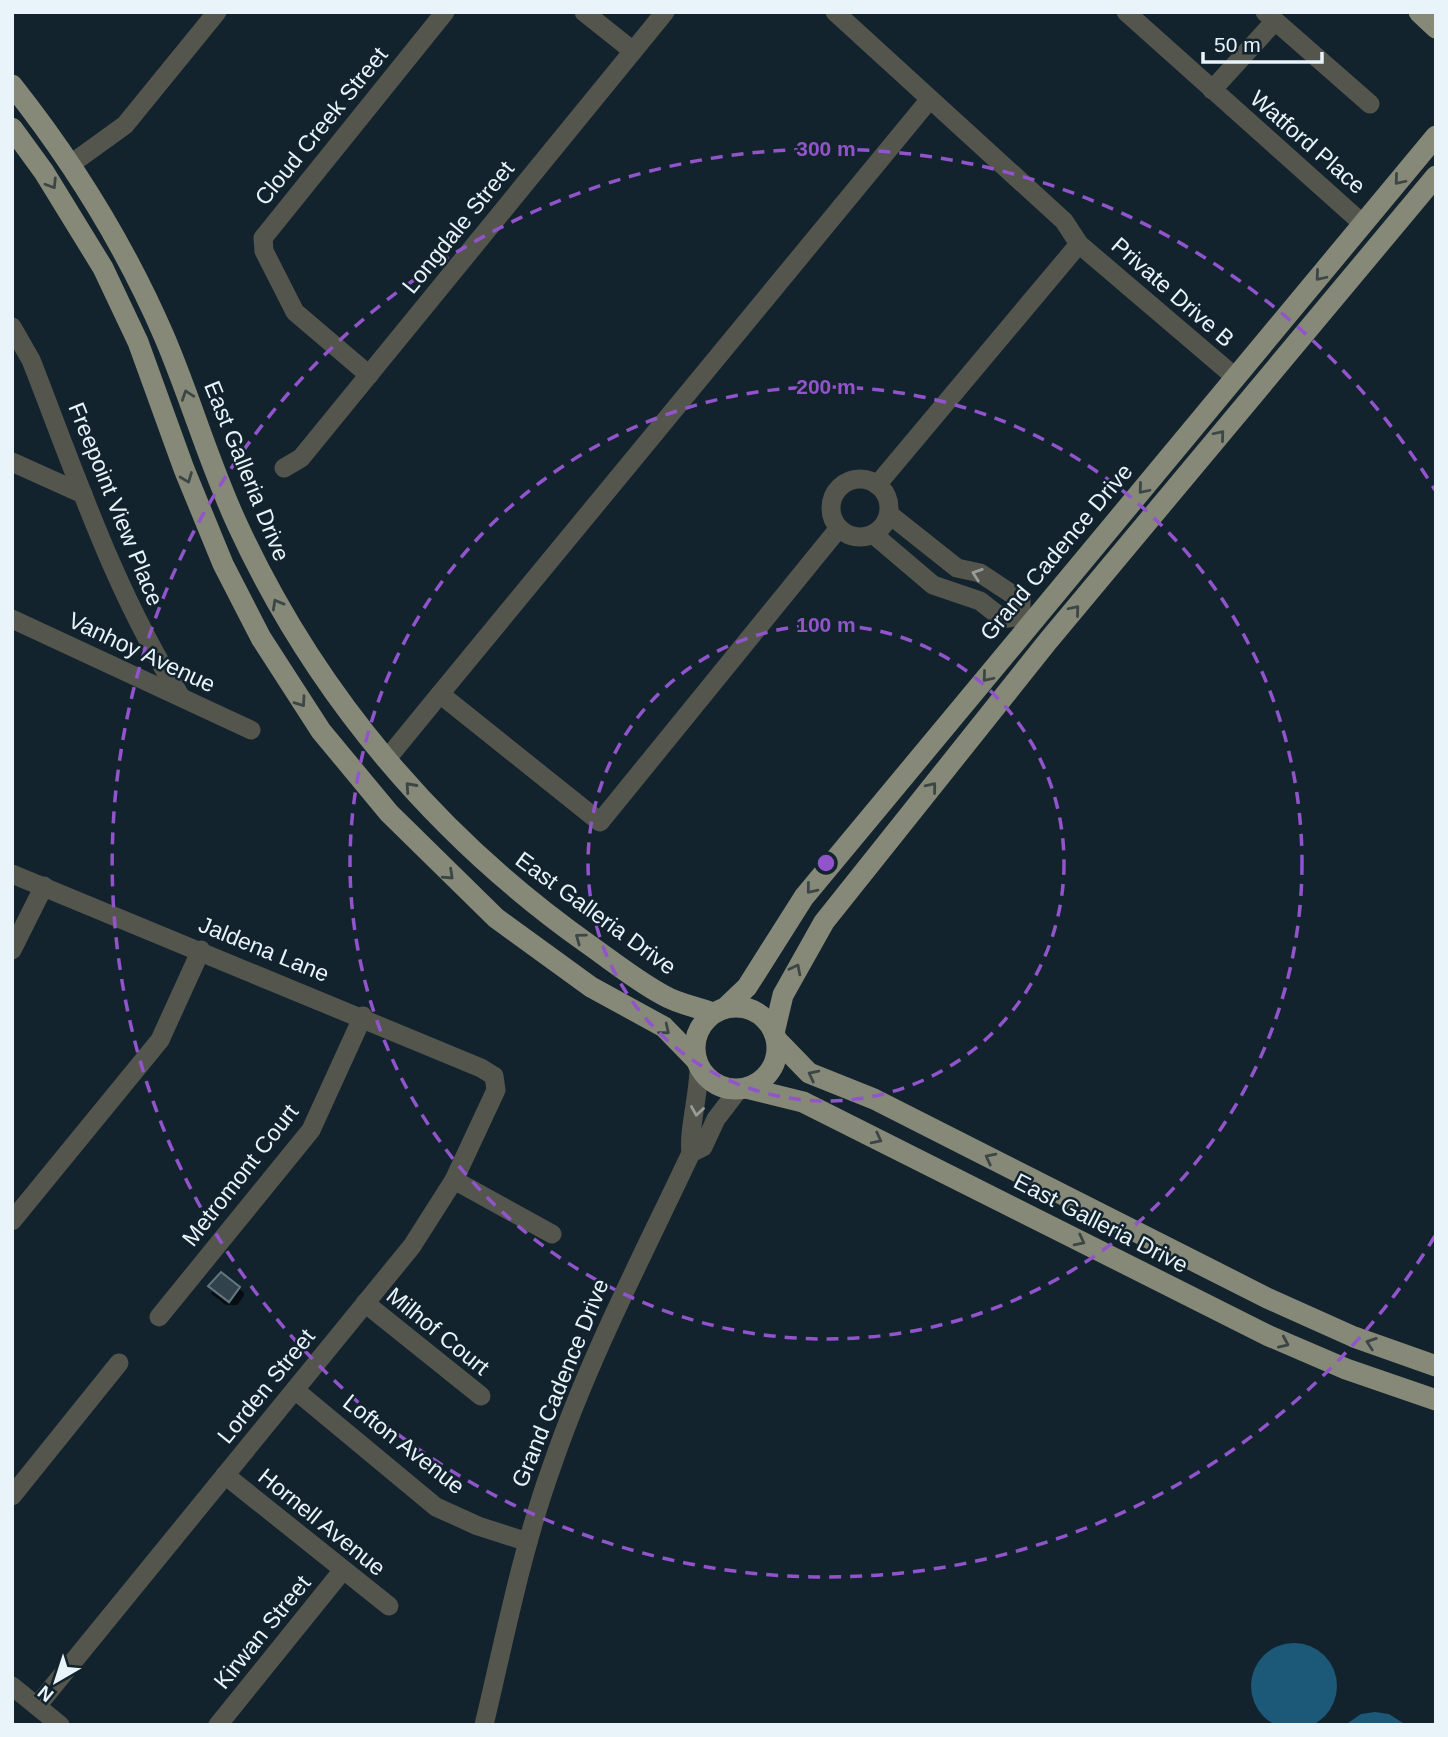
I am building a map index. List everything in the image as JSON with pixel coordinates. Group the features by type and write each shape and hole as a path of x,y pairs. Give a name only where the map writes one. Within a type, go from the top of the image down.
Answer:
{"main road":[{"path":"1419,12 1436,28"},
{"name":"East Galleria Drive","path":"12,85 71,164 120,246 164,336 225,498 258,569 289,625 326,681 386,760 458,838 522,895 662,995 719,1011"},
{"path":"12,128 86,238 115,293 138,342 193,493 223,564 261,638 321,731 389,814 496,918 591,988 664,1027 716,1084 742,1088 767,1075 777,1052 775,1036 783,995 824,922 1049,640 1436,176"},
{"name":"Grand Cadence Drive","path":"719,1011 752,981 804,897 1026,620 1235,377 1436,136"},
{"path":"1026,620 1049,640"},
{"path":"698,1064 697,1034 719,1011 749,1009 760,1014 775,1036"},
{"name":"East Galleria Drive","path":"775,1036 797,1064 814,1076 874,1099 1285,1307 1354,1337 1436,1366"},
{"name":"East Galleria Drive","path":"742,1088 803,1102 1269,1336 1346,1369 1436,1400"}],"street":[{"path":"71,164 125,125 217,12"},
{"name":"Cloud Creek Street","path":"369,375 295,312 264,251 263,238 445,12"},
{"path":"584,12 633,51"},
{"name":"Longdale Street","path":"284,468 301,458 665,12"},
{"name":"Private Drive B","path":"835,12 1064,221 1079,244 1235,377"},
{"name":"Watford Place","path":"1126,12 1363,223"},
{"path":"1212,90 1270,17 1370,104"},
{"path":"386,760 930,99"},
{"path":"877,485 1079,244"},
{"name":"Freepoint View Place","path":"12,327 31,360 128,602 181,697"},
{"path":"12,462 83,494"},
{"path":"863,479 877,485 887,496 889,514 886,522 873,534 855,536 839,528 831,510 837,491 853,480 863,479"},
{"path":"873,534 933,585 979,601 1003,619 1026,620 1021,600 1003,586 980,573 957,568 889,514"},
{"path":"440,694 600,822 839,528"},
{"name":"Vanhoy Avenue","path":"12,619 251,730"},
{"name":"Jaldena Lane","path":"12,874 363,1016 494,1076"},
{"path":"12,950 44,886"},
{"path":"12,1221 160,1040 201,950"},
{"name":"Metromont Court","path":"159,1317 311,1129 363,1016"},
{"name":"Grand Cadence Drive","path":"485,1725 528,1542 552,1463 587,1375 691,1153 690,1141 699,1095 698,1064"},
{"name":"Lorden Street","path":"37,1706 412,1246 454,1180 496,1090 494,1076"},
{"name":"Grand Cadence Drive","path":"691,1153 703,1147 716,1119 742,1088"},
{"path":"454,1180 552,1234"},
{"name":"Milhof Court","path":"365,1304 481,1396"},
{"path":"12,1496 119,1363"},
{"name":"Lofton Avenue","path":"295,1390 436,1507 478,1526 528,1542"},
{"name":"Hornell Avenue","path":"225,1475 389,1606"},
{"name":"Kirwan Street","path":"218,1725 343,1570"},
{"path":"12,1686 60,1725"}],"water":[{"path":"1294,1643 1311,1646 1325,1655 1334,1669 1337,1686 1334,1703 1325,1717 1311,1726 1294,1729 1277,1726 1263,1717 1254,1703 1251,1686 1254,1669 1263,1655 1277,1646"},
{"path":"1361,1714 1389,1714 1406,1725 1345,1725"}],"building":[{"path":"221,1272 240,1287 229,1302 208,1286"}]}
